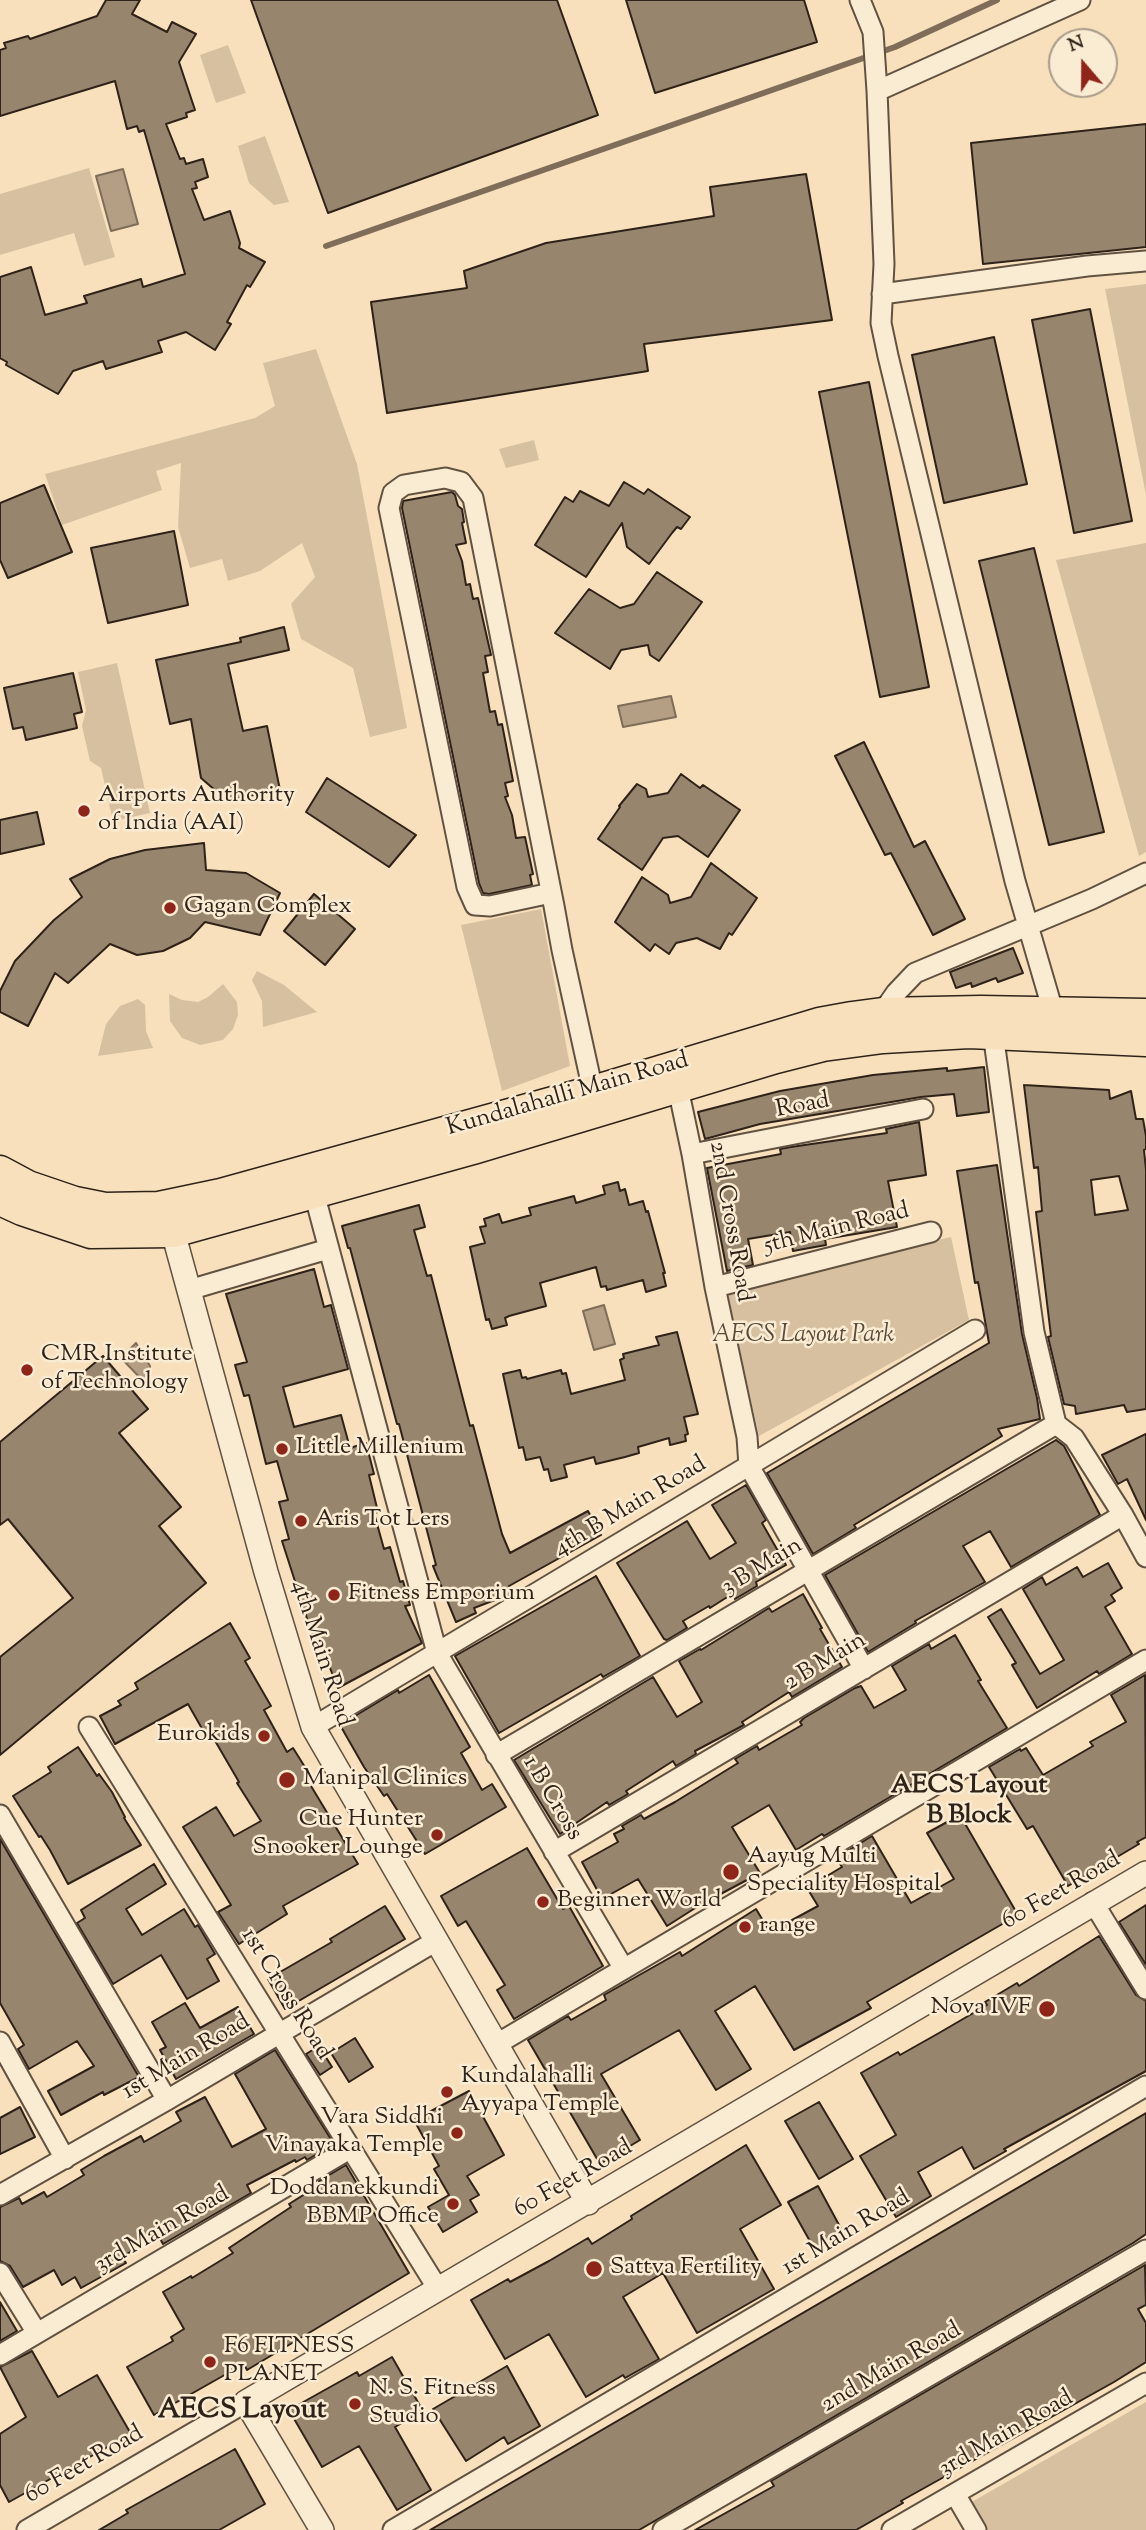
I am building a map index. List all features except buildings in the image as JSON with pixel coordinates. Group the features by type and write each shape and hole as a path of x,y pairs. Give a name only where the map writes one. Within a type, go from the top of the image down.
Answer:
{"main road":[{"name":"Kundalahalli Main Road","path":"0,1200 91,1233 173,1232 678,1088 882,1025 1053,1011 1146,1014"},
{"name":"Kundalahalli Main Road","path":"0,1171 29,1186 75,1202 105,1208 159,1207 221,1194 593,1091 819,1023 1146,1041"}],"street":[{"path":"860,0 873,32 875,55 884,264 881,323 1015,881 1053,1011"},
{"path":"877,92 1080,0"},
{"path":"882,294 1087,266 1146,261"},
{"path":"551,892 490,906 475,905 467,887 389,508 393,493 404,485 445,478 461,482 473,498 593,1091"},
{"path":"882,1025 896,993 915,973 1092,899 1146,873"},
{"path":"993,1033 1034,1332 1056,1424 1074,1438 1124,1516 1146,1557"},
{"name":"2nd Cross Road","path":"678,1088 715,1287 747,1437 749,1466 864,1669"},
{"name":"Road","path":"692,1154 923,1109"},
{"path":"314,1193 437,1653"},
{"name":"5th Main Road","path":"715,1287 931,1231"},
{"name":"4th Main Road","path":"173,1232 265,1572 313,1727 588,2203"},
{"path":"189,1290 328,1249"},
{"name":"4th B Main Road","path":"313,1727 975,1331"},
{"name":"3 B Main","path":"496,1755 1056,1424"},
{"name":"2 B Main","path":"554,1852 1124,1516"},
{"name":"1 B Cross","path":"437,1653 624,1969"},
{"path":"497,2044 1146,1660"},
{"name":"1st Cross Road","path":"89,1727 438,2289"},
{"path":"0,1815 167,2100"},
{"name":"60 Feet Road","path":"27,2530 1146,1873"},
{"path":"1093,1902 1146,1989"},
{"name":"1st Main Road","path":"0,2195 436,1941"},
{"path":"0,2042 65,2159"},
{"name":"1st Main Road","path":"393,2530 1146,2086"},
{"name":"3rd Main Road","path":"0,2355 351,2148"},
{"name":"2nd Main Road","path":"663,2530 1146,2250"},
{"path":"0,2273 37,2333"},
{"name":"3rd Main Road","path":"892,2530 1146,2383"},
{"path":"246,2402 322,2530"},
{"path":"955,2494 976,2530"}],"green space":[{"path":"228,45 246,93 216,103 200,55"},
{"path":"265,136 289,202 274,205 249,183 238,146"},
{"path":"89,168 115,257 84,266 74,233 0,255 0,194"},
{"path":"1146,284 1146,495 1105,289"},
{"path":"316,349 357,464 407,728 370,737 353,668 301,639 291,604 315,577 302,543 260,571 228,581 222,559 190,568 178,527 181,463 156,471 162,490 62,525 45,474 255,418 275,406 263,363"},
{"path":"534,440 539,460 506,468 499,449"},
{"path":"1146,543 1146,852 1139,856 1056,560"},
{"path":"117,663 150,813 113,821 101,768 90,761 82,726 86,710 78,672"},
{"path":"541,909 570,1066 502,1091 461,925"},
{"path":"257,971 284,985 317,1012 263,1027 262,1001 252,980"},
{"path":"223,984 237,1002 238,1015 233,1029 223,1040 200,1045 182,1038 170,1021 169,994 182,1000 198,1002"},
{"path":"138,999 145,1005 146,1031 153,1048 98,1056 106,1024 120,1006"},
{"name":"AECS Layout Park","path":"951,1237 969,1320 759,1436 726,1288"},
{"path":"1146,2402 1146,2530 986,2530 970,2503"}],"shaded area":[{"path":"123,169 138,224 111,231 96,176"},
{"path":"671,696 676,717 623,727 618,706"},
{"path":"604,1305 615,1344 594,1350 583,1311"},
{"path":"136,1343 150,1366 148,1386 121,1358"}],"waterway":[{"path":"326,246 895,47 997,0"}],"place":[{"name":"Airports Authority of India (AAI)","path":"84,811"},
{"name":"Gagan Complex","path":"170,908"},
{"name":"CMR Institute of Technology","path":"27,1370"},
{"name":"Little Millenium","path":"282,1449"},
{"name":"Aris Tot Lers","path":"301,1521"},
{"name":"Fitness Emporium","path":"334,1595"},
{"name":"Eurokids","path":"264,1736"},
{"name":"Manipal Clinics","path":"287,1780"},
{"name":"Cue Hunter Snooker Lounge","path":"437,1835"},
{"name":"Aayug Multi Speciality Hospital","path":"731,1872"},
{"name":"Beginner World","path":"543,1902"},
{"name":"range","path":"745,1927"},
{"name":"Nova IVF","path":"1047,2009"},
{"name":"Kundalahalli Ayyapa Temple","path":"447,2092"},
{"name":"Vara Siddhi Vinayaka Temple","path":"457,2133"},
{"name":"Doddanekkundi BBMP Office","path":"453,2204"},
{"name":"Sattva Fertility","path":"594,2269"},
{"name":"F6 FITNESS PLANET","path":"210,2362"},
{"name":"N. S. Fitness Studio","path":"355,2404"}],"district":[{"name":"AECS Layout B Block","path":"969,1803"},
{"name":"AECS Layout","path":"242,2412"}]}
